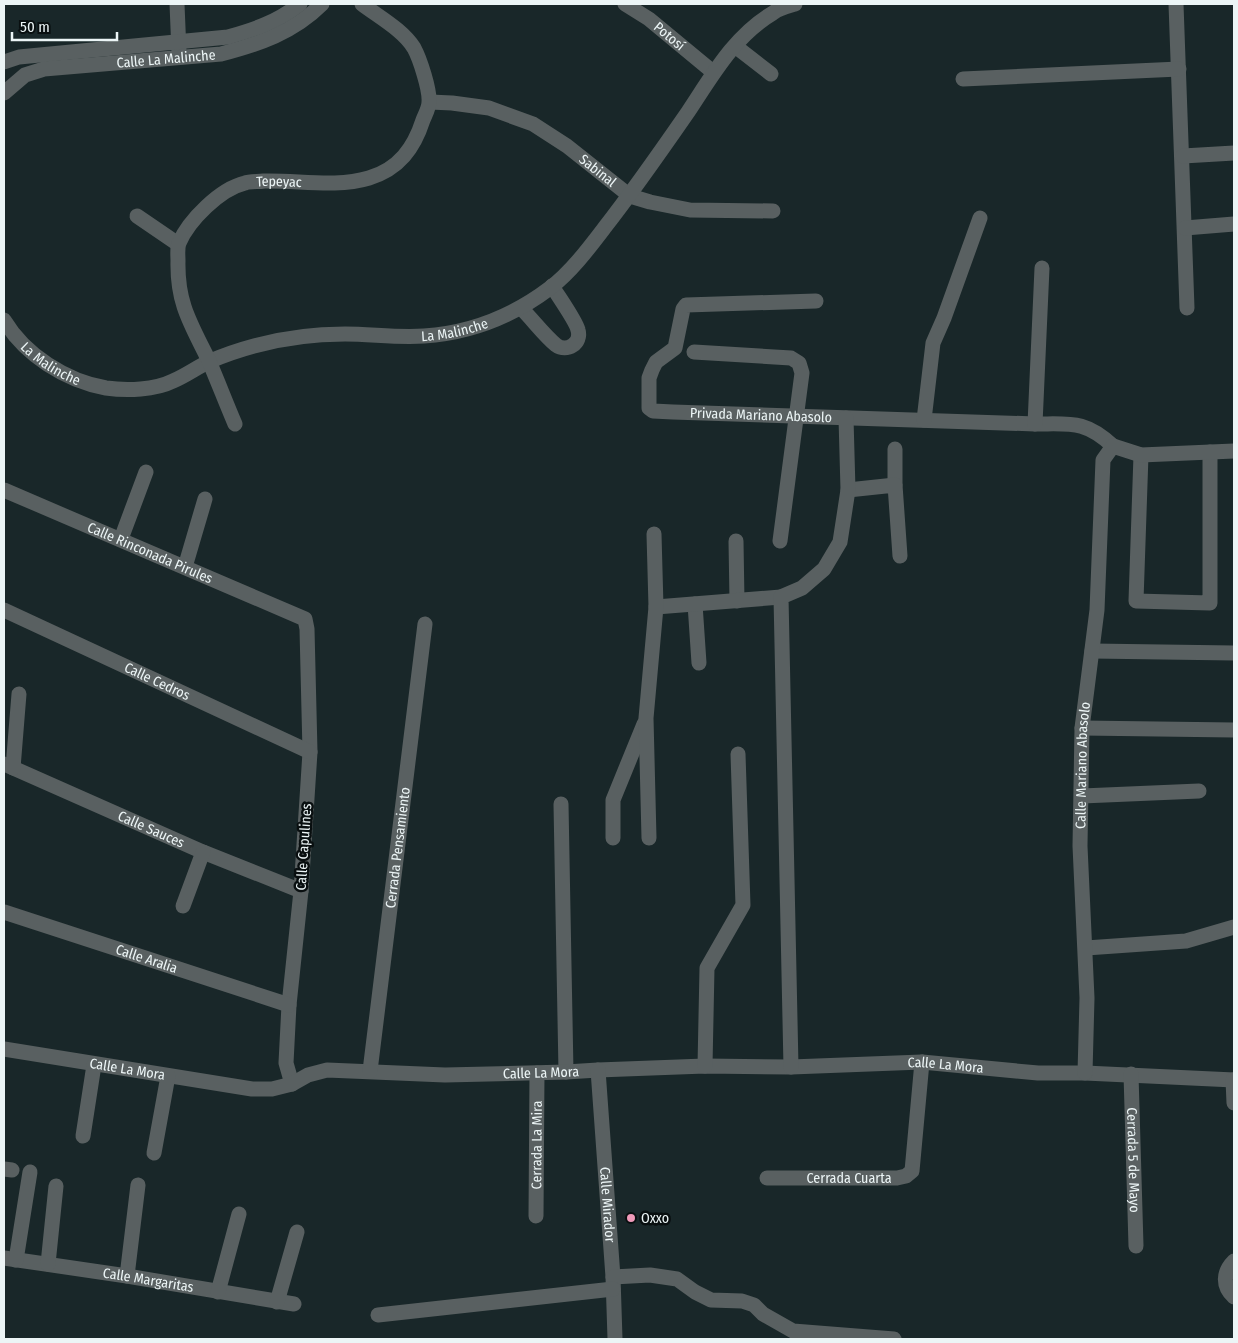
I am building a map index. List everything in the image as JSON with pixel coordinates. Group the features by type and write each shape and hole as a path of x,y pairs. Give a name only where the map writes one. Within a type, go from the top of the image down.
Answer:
{"street":[{"path":"177,4 179,58"},
{"name":"Calle La Malinche","path":"4,62 20,57 228,37 257,29 282,17 300,4"},
{"name":"Calle La Malinche","path":"4,93 25,75 44,70 221,54 248,47 274,38 310,16 322,4"},
{"path":"362,4 398,31 413,46 423,68 430,102"},
{"name":"Potosí","path":"625,4 649,19 713,72"},
{"name":"La Malinche","path":"4,320 12,334 37,358 72,377 105,388 134,390 172,382 209,362 251,347 286,338 343,334 423,336 456,331 500,318 521,308 552,286 584,255 630,196 713,72 734,46 750,29 774,12 796,4"},
{"path":"1176,4 1187,308"},
{"path":"734,46 771,74"},
{"path":"962,78 1179,69"},
{"name":"Sabinal","path":"430,102 489,108 533,124 574,152 630,196 690,210 773,212"},
{"name":"Tepeyac","path":"178,244 190,226 206,208 224,193 245,182 285,180 338,183 368,178 387,170 405,157 419,134 430,102"},
{"path":"1183,156 1234,153"},
{"path":"137,216 178,244 178,278 182,302 235,424"},
{"path":"924,420 933,343 980,218"},
{"path":"1185,228 1234,224"},
{"path":"1035,424 1042,268"},
{"path":"521,308 557,346 571,347 578,340 578,330 552,286"},
{"name":"Privada Mariano Abasolo","path":"816,301 686,305 683,309 675,348 656,362 649,378 649,408 653,410 846,418 1076,424 1099,433 1113,446"},
{"path":"694,352 791,358 799,363 802,373 780,541"},
{"path":"656,607 781,597 802,588 824,570 840,542 848,490 846,418"},
{"path":"1113,446 1141,455 1234,451"},
{"name":"Calle Mariano Abasolo","path":"1085,1073 1086,948 1080,846 1082,728 1097,610 1103,460 1113,446"},
{"path":"895,449 895,485 900,556"},
{"path":"1141,455 1136,601 1210,603 1210,452"},
{"path":"121,539 146,472"},
{"path":"848,490 895,485"},
{"name":"Calle Rinconada Pirules","path":"4,490 296,614"},
{"path":"185,567 205,499"},
{"path":"650,838 646,718 656,607 654,534"},
{"path":"736,541 736,601"},
{"path":"781,597 791,1066"},
{"path":"695,604 700,663"},
{"name":"Calle Cedros","path":"4,610 310,752"},
{"name":"Calle Capulines","path":"292,1084 286,1063 289,1006 301,891 310,752 307,628 305,618 296,614"},
{"name":"Cerrada Pensamiento","path":"370,1071 424,624"},
{"path":"1092,651 1234,653"},
{"path":"8,766 19,694"},
{"path":"613,838 613,800 646,718"},
{"path":"1082,728 1234,730"},
{"path":"705,1066 707,968 743,905 738,754"},
{"name":"Calle Sauces","path":"8,766 203,852 301,891"},
{"path":"1082,796 1199,791"},
{"path":"561,804 566,1072"},
{"path":"183,906 203,852"},
{"name":"Calle Aralia","path":"4,912 289,1006"},
{"path":"1086,948 1186,942 1234,926"},
{"name":"Calle La Mora","path":"4,1049 252,1089 272,1089 292,1084 308,1075 327,1070 445,1075 705,1066 791,1066 922,1062 1038,1073 1131,1074 1234,1080"},
{"name":"Cerrada Cuarta","path":"767,1178 897,1178 906,1176 912,1171 922,1062"},
{"path":"83,1136 94,1064"},
{"name":"Calle Mirador","path":"598,1070 613,1283 615,1339"},
{"name":"Cerrada La Mira","path":"536,1216 537,1073"},
{"name":"Cerrada 5 de Mayo","path":"1131,1074 1136,1246"},
{"path":"154,1153 168,1076"},
{"path":"1234,1080 1234,1103"},
{"path":"10,1259 30,1172"},
{"path":"127,1276 138,1185"},
{"path":"48,1264 56,1186"},
{"path":"218,1292 239,1214"},
{"path":"277,1302 297,1232"},
{"name":"Calle Margaritas","path":"10,1259 127,1276 294,1304"},
{"path":"1234,1261 1226,1272 1225,1280 1228,1291 1234,1297"},
{"path":"378,1315 613,1283 650,1275 677,1279 695,1292 711,1300 742,1301 754,1305 763,1314 793,1331 894,1339"}],"place":[{"name":"Oxxo","path":"631,1218"}]}
